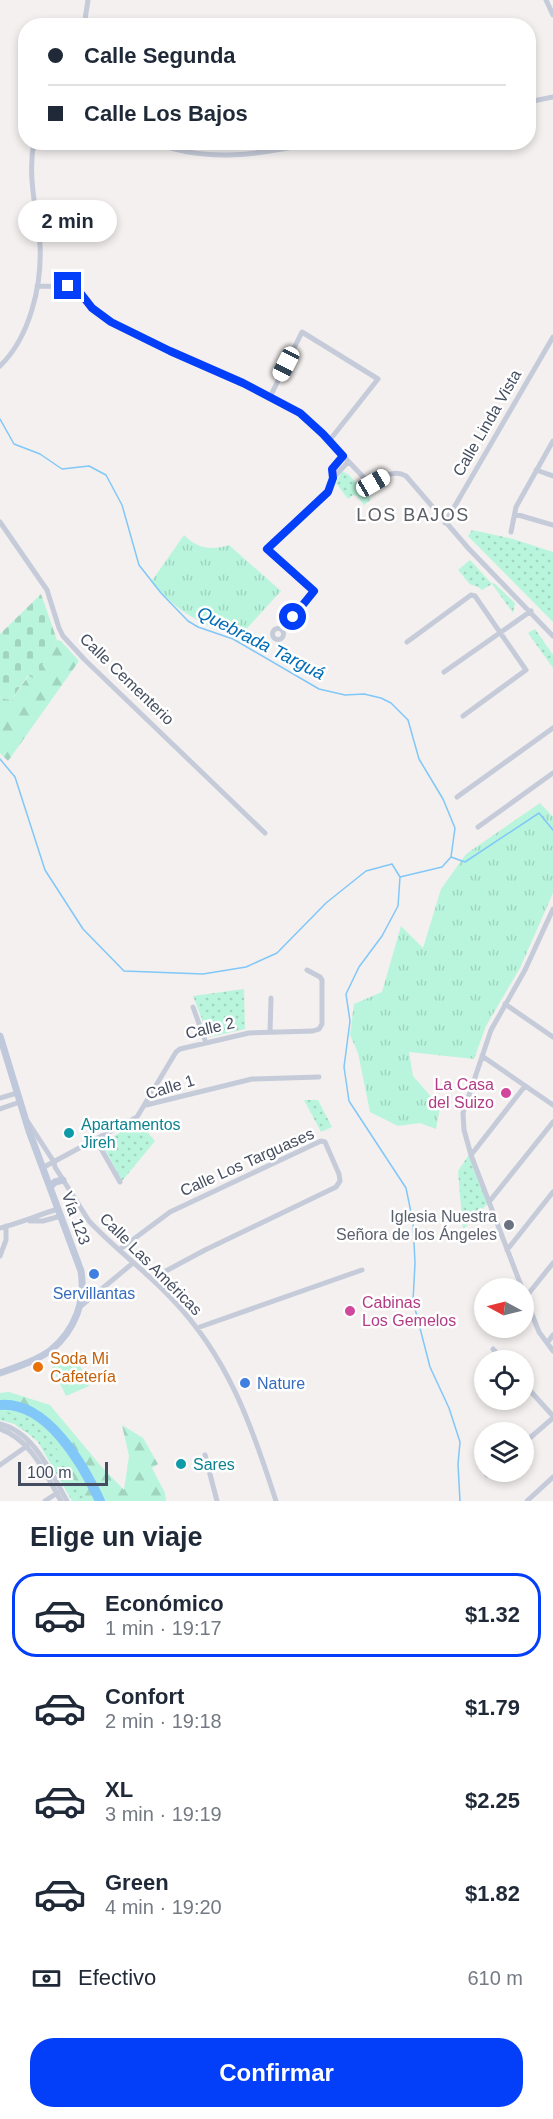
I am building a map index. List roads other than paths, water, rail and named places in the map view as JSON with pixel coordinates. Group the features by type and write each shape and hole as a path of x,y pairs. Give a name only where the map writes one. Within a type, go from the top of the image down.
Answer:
{"main road":[{"name":"Vía 123","path":"0,1036 25,1118 83,1282 81,1306 70,1326 51,1350 0,1373"},
{"path":"50,1186 63,1180"}],"street":[{"path":"85,18 88,0"},
{"path":"546,0 553,15"},
{"path":"536,100 553,97"},
{"path":"0,366 12,352 25,329 36,286 40,255 32,181 34,150"},
{"path":"179,150 221,156 263,150"},
{"path":"36,286 75,288 97,312 111,322 300,413 369,483 388,474 402,473 410,479 445,523 553,636"},
{"path":"270,397 302,332 378,379 329,441"},
{"name":"Calle Linda Vista","path":"445,523 553,337"},
{"path":"511,532 516,507 553,441"},
{"path":"333,478 332,469 343,456"},
{"path":"282,630 314,591 267,549 328,492 333,478 348,462"},
{"path":"536,470 553,476"},
{"path":"515,514 553,525"},
{"name":"Calle Cementerio","path":"0,522 47,590 58,628 63,636 265,833"},
{"path":"407,642 473,595 501,631 526,670 462,716"},
{"path":"444,672 531,611"},
{"path":"457,797 553,728"},
{"path":"478,827 553,773"},
{"path":"518,1278 471,1155 464,1130 463,1113 491,1030 525,970 553,909"},
{"name":"Calle 2","path":"146,1105 176,1052 180,1049 249,1033 319,1029 322,1024 322,980 307,970"},
{"path":"270,1032 271,998"},
{"path":"505,1004 553,1037"},
{"path":"193,1007 206,1042"},
{"path":"482,1056 553,1106"},
{"name":"Calle 1","path":"44,1167 137,1117 146,1105 252,1079 319,1077"},
{"path":"471,1155 525,1086"},
{"path":"17,1093 1,1098 3,1108 20,1102"},
{"name":"Calle Las Américas","path":"25,1118 88,1221 154,1281 197,1328 236,1391 276,1501"},
{"path":"489,1202 553,1122"},
{"path":"96,1140 120,1182"},
{"name":"Calle Los Targuases","path":"119,1250 170,1212 321,1141 325,1142 339,1174 340,1181 336,1187 206,1250 164,1272 154,1281"},
{"path":"507,1250 553,1192"},
{"path":"0,1256 6,1240 3,1227 28,1221 41,1214 59,1213"},
{"path":"81,1306 133,1263"},
{"path":"534,1285 553,1263"},
{"path":"197,1328 362,1270"},
{"path":"534,1320 539,1332 553,1351"},
{"path":"546,1343 553,1335"},
{"path":"534,1395 553,1417 534,1434"},
{"path":"0,1424 16,1430 67,1501"},
{"path":"0,1429 28,1445"},
{"path":"0,1466 28,1445"},
{"path":"205,1455 217,1501"},
{"path":"527,1501 553,1477"},
{"path":"45,1501 59,1492"},
{"path":"59,1492 61,1501"}],"waterway":[{"name":"Quebrada Targuá","path":"0,419 14,444 40,454 62,469 89,466 106,475 122,505 139,565 161,593 188,621 198,627 233,639 319,689 345,695 364,694 381,698 391,703 408,720 419,759 443,799 455,828 451,857 442,867 400,877"},
{"path":"0,759 15,777 45,870 83,929 124,971 203,974 246,967 277,953 326,903 366,871 392,864 400,877 398,906 382,936 359,967 346,994 350,1021 344,1067 349,1101 406,1188 413,1222 415,1263 413,1301 430,1367 449,1408 460,1442 458,1464 460,1501"},
{"path":"451,857 465,862 539,813 553,830"},
{"path":"0,1405 17,1406 33,1413 48,1424 73,1453 100,1501"}],"place":[{"name":"La Casa del Suizo","path":"506,1093"},
{"name":"Apartamentos Jireh","path":"69,1133"},
{"name":"Iglesia Nuestra Señora de los Ángeles","path":"509,1225"},
{"name":"Servillantas","path":"94,1274"},
{"name":"Cabinas Los Gemelos","path":"350,1311"},
{"name":"Soda Mi Cafetería","path":"38,1367"},
{"name":"Nature","path":"245,1383"},
{"name":"Sares","path":"181,1464"}],"district":[{"name":"LOS BAJOS","path":"413,515"}]}
